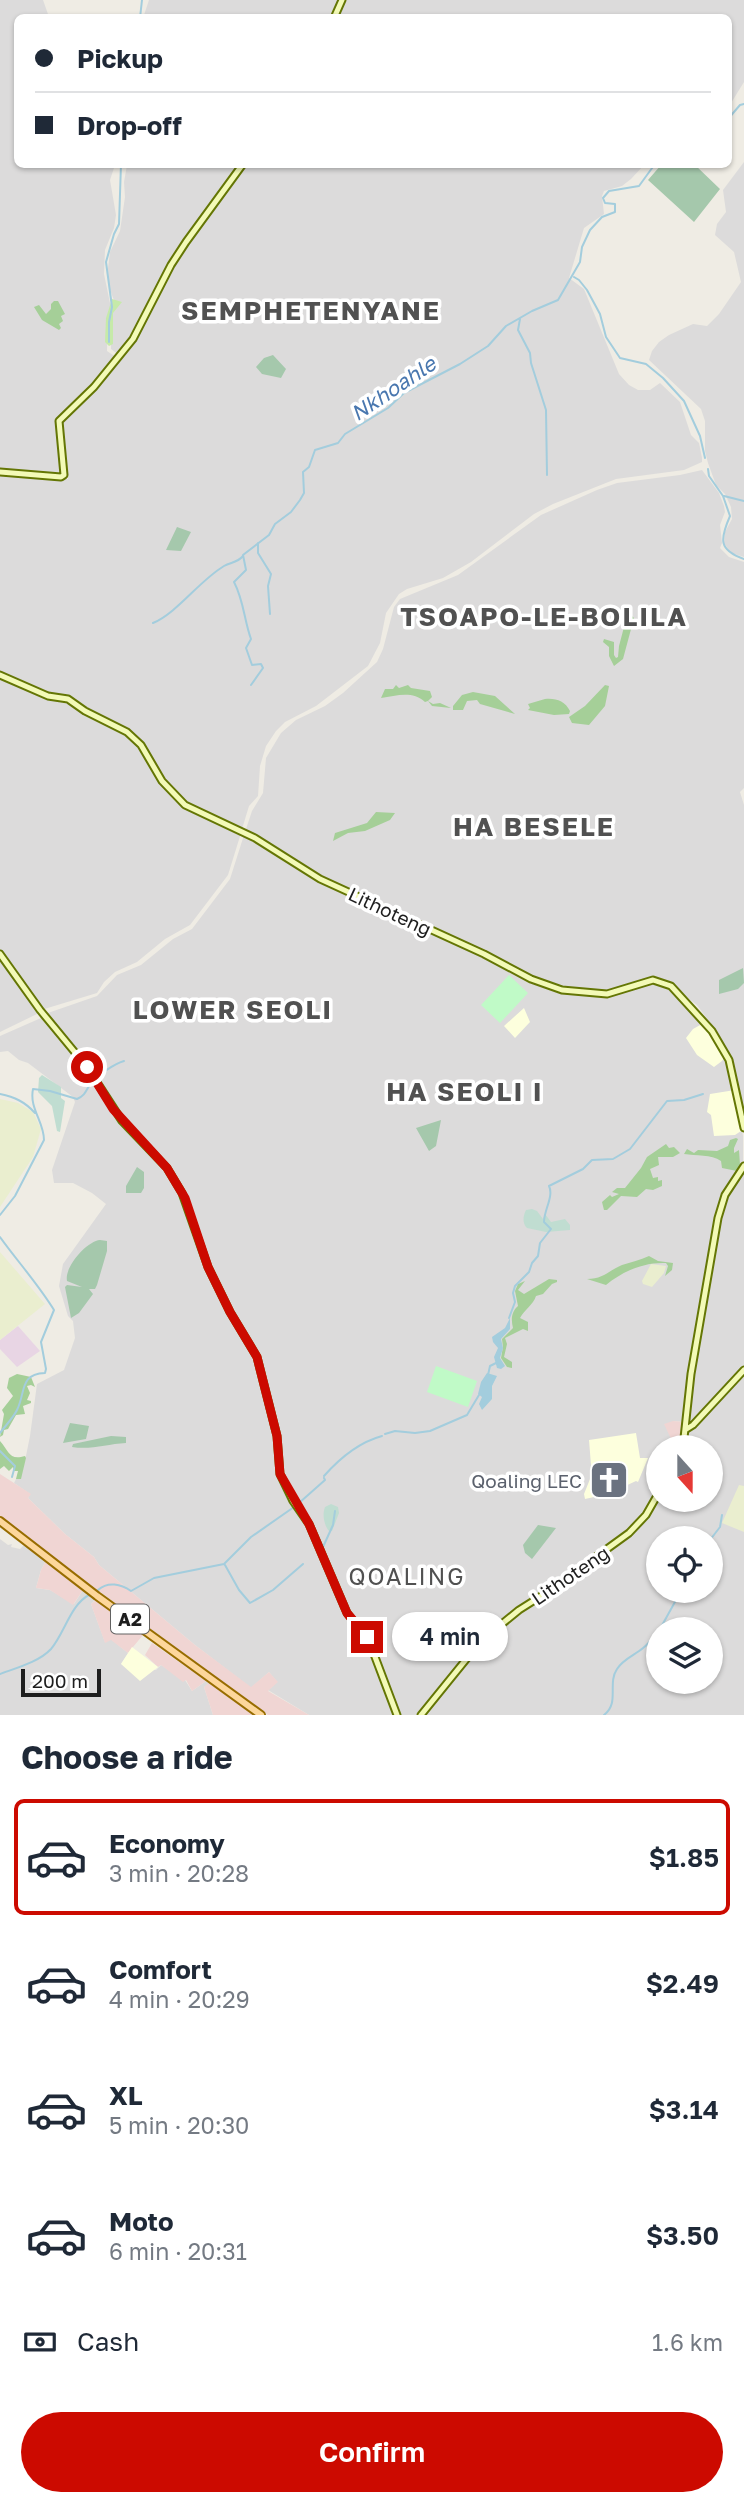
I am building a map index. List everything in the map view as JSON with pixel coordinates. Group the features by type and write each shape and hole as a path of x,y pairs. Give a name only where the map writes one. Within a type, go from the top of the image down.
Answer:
{"main road":[{"path":"0,472 61,477 64,475 60,421 94,387 133,339 171,265 240,168"},
{"name":"Lithoteng","path":"0,675 48,696 68,699 85,711 127,732 148,754 162,781 185,805 255,838 320,879 484,954 531,979 562,990 607,994 653,980 671,986 712,1031 729,1060 744,1128"},
{"path":"0,954 95,1080 122,1121 167,1168 187,1202 208,1267 230,1312 257,1357 277,1436 279,1472 311,1528 347,1613 369,1641 397,1715"},
{"path":"684,1435 691,1374 718,1218 725,1195 744,1166"},
{"path":"685,1430 693,1425 744,1370"},
{"name":"Lithoteng","path":"421,1715 481,1641 519,1610 629,1533 646,1512"},
{"name":"A2","path":"0,1521 97,1596 261,1715"}],"shaded area":[{"path":"0,0 43,0 48,14 14,14 14,168 114,168 110,180 116,215 105,250 104,274 111,308 108,315 107,351 116,357 98,381 57,421 62,475 0,470"},
{"path":"149,0 744,0 744,82 732,102 732,14 144,14"},
{"path":"744,162 744,557 731,553 724,543 725,532 732,519 731,507 725,494 716,485 708,463 705,451 705,421 701,409 649,360 659,342 669,335 693,324 707,326 719,314 741,282 734,252 715,235 717,224 726,212 723,190"},
{"path":"126,168 641,168 622,186 604,191 604,214 584,228 569,278 584,289 619,374 638,390 650,390 660,383 680,402 691,435 699,443 702,458 702,462 684,470 616,479 553,504 534,514 471,562 443,578 399,594 386,613 380,643 368,666 316,706 285,722 276,731 266,746 260,766 258,796 249,806 242,829 182,800 164,779 145,747 127,729 90,711 70,697 51,695 0,674 0,473 68,479 60,422 120,356 111,349 111,323 115,303 109,287 108,268 110,252 120,231 125,197"},
{"path":"658,168 698,168 720,189 694,222 648,180"},
{"path":"273,355 286,369 281,378 262,374 256,367 264,358"},
{"path":"702,470 719,493 724,506 725,512 720,525 720,548 729,557 744,562 744,788 740,792 744,805 744,1119 733,1064 719,1035 697,1005 666,981 654,977 611,992 561,988 536,980 390,907 337,885 245,832 252,811 263,793 266,758 281,733 296,720 325,706 343,693 377,662 394,607 400,599 458,575 541,515 597,490 617,483"},
{"path":"177,527 191,532 181,551 166,550"},
{"path":"0,677 54,700 67,702 122,731 139,747 162,783 188,810 241,833 228,875 190,925 165,939 137,962 115,972 97,993 41,1010 15,967 0,951"},
{"path":"244,835 324,884 559,991 609,995 650,983 665,985 705,1026 725,1057 737,1102 743,1136 743,1164 723,1193 685,1422 673,1421 673,1435 646,1435 646,1510 623,1535 554,1586 519,1607 475,1643 416,1715 398,1715 368,1632 346,1607 314,1528 285,1476 278,1426 269,1400 262,1364 211,1266 191,1203 160,1156 124,1119 80,1053 45,1014 97,996 117,975 141,965 173,939 192,929 230,879"},
{"path":"0,956 39,1013 0,1032"},
{"path":"743,968 744,983 738,989 719,994 719,980"},
{"path":"524,1008 530,1022 515,1038 504,1026"},
{"path":"41,1018 73,1053 115,1116 159,1162 187,1207 206,1268 257,1364 275,1437 278,1475 308,1528 344,1612 365,1638 394,1715 309,1715 268,1690 277,1682 269,1672 251,1688 99,1565 94,1557 65,1534 28,1498 30,1494 14,1483 25,1461 37,1384 64,1370 75,1338 73,1321 68,1316 59,1286 63,1264 106,1204 73,1183 54,1183 52,1170 75,1102 73,1097 28,1063 8,1051 0,1052 0,1036"},
{"path":"702,1024 725,1057 714,1067 697,1055 686,1038 693,1029"},
{"path":"42,1075 61,1087 61,1098 65,1101 60,1132 57,1131 52,1106 38,1092 39,1078"},
{"path":"735,1090 741,1131 735,1135 714,1136 711,1115 707,1112 710,1094"},
{"path":"0,1099 18,1103 33,1112 41,1129 33,1157 0,1207"},
{"path":"441,1120 436,1146 429,1151 416,1128"},
{"path":"137,1167 144,1172 144,1188 141,1193 126,1193 126,1186"},
{"path":"744,1171 744,1369 725,1385 691,1425 688,1424 693,1377 723,1206"},
{"path":"532,1209 543,1219 545,1214 551,1222 565,1219 570,1230 546,1232 527,1228 524,1215 526,1210"},
{"path":"100,1240 107,1241 107,1251 97,1285 95,1289 89,1289 93,1294 79,1313 71,1318 65,1287 82,1287 67,1281 69,1269 83,1250"},
{"path":"0,1252 45,1304 0,1340"},
{"path":"651,1264 666,1266 664,1273 652,1287 642,1281"},
{"path":"18,1326 40,1351 17,1367 0,1349 0,1340"},
{"path":"744,1373 744,1715 423,1715 488,1636 622,1541 650,1512 723,1512 723,1435 687,1435"},
{"path":"673,1421 685,1422 683,1435 669,1435 664,1424"},
{"path":"70,1423 89,1426 86,1439 63,1443"},
{"path":"636,1433 640,1458 646,1458 638,1482 608,1494 585,1499 591,1465 589,1440"},
{"path":"111,1436 126,1437 126,1443 72,1447 73,1444"},
{"path":"0,1474 31,1494 28,1498 65,1534 195,1645 251,1687 269,1672 278,1682 268,1691 309,1715 268,1715 21,1534 0,1516"},
{"path":"739,1485 744,1486 744,1532 722,1523"},
{"path":"331,1504 338,1507 339,1513 332,1531 329,1531 324,1513 325,1507"},
{"path":"538,1525 556,1528 532,1559 525,1553 523,1545"},
{"path":"0,1539 8,1545 12,1544 11,1547 20,1549 25,1544 46,1561 36,1588 50,1590 74,1604 83,1590 96,1599 91,1604 105,1642 111,1639 128,1653 121,1664 156,1670 161,1665 185,1680 192,1691 206,1681 209,1684 204,1687 213,1715 0,1715"},
{"path":"46,1561 83,1590 73,1605 50,1590 36,1588"},
{"path":"96,1600 143,1635 128,1653 111,1640 105,1643 91,1604"},
{"path":"152,1643 206,1681 192,1691 186,1680 183,1682 161,1665 158,1667 145,1655"},
{"path":"132,1647 158,1667 140,1681 121,1664"},
{"path":"210,1682 254,1715 213,1715 204,1687"}],"green space":[{"path":"112,299 122,302 113,313 113,344 109,346 105,342 106,318"},
{"path":"54,301 58,301 65,314 61,316 63,321 59,324 59,330 42,320 34,307 39,305 46,314"},
{"path":"628,612 634,618 623,659 614,666 609,656 609,647 603,642 604,639 614,642 614,655 618,657"},
{"path":"396,685 399,688 408,685 411,688 430,691 432,697 425,702 409,695 381,698 385,689 393,689"},
{"path":"605,685 609,686 605,706 589,725 572,723 569,717 585,706"},
{"path":"473,692 495,696 515,714 480,704 477,700 467,701 463,710 453,710 462,695"},
{"path":"545,699 563,703 570,711 569,714 554,715 528,710 528,704"},
{"path":"428,701 433,704 440,703 451,708 432,706"},
{"path":"376,812 395,813 390,820 365,831 348,833 333,841 335,833 367,823"},
{"path":"509,975 528,993 500,1023 481,1005"},
{"path":"738,1139 734,1153 739,1150 740,1165 737,1171 722,1168 721,1161 713,1157 684,1154 687,1149 694,1153 698,1150 717,1151"},
{"path":"666,1144 680,1153 673,1157 658,1157 659,1165 650,1169 653,1178 662,1180 662,1186 653,1190 646,1189 637,1197 621,1196 604,1210 602,1202 610,1195 612,1197 619,1194 612,1192 617,1188 625,1188 647,1157"},
{"path":"649,1256 658,1261 673,1263 672,1270 665,1276 668,1266 666,1263 658,1263 634,1268 606,1285 587,1279 593,1279"},
{"path":"549,1279 557,1282 543,1294 536,1296 520,1318 528,1322 528,1331 523,1329 505,1338 507,1344 504,1357 512,1362 512,1368 507,1367 501,1358 502,1339 513,1328 512,1316 518,1306 515,1291 518,1284 525,1281 518,1290 524,1294"},
{"path":"436,1366 477,1381 468,1407 427,1392"},
{"path":"17,1374 31,1377 35,1387 27,1386 30,1393 27,1400 31,1403 23,1406 25,1414 16,1415 0,1437 4,1414 2,1410 13,1396 7,1388 9,1378"},
{"path":"0,1441 12,1456 25,1456 21,1479 16,1479 18,1471 14,1471 13,1467 9,1471 4,1466 0,1469"}],"water":[{"path":"510,1318 510,1329 501,1339 503,1348 500,1358 505,1366 501,1369 497,1368 494,1357 498,1348 492,1337 505,1328"},
{"path":"487,1373 497,1376 492,1386 492,1399 482,1410 479,1404 482,1397 478,1394"}],"waterway":[{"path":"140,14 142,0"},
{"name":"Nkhoahle","path":"732,114 744,104"},
{"path":"109,342 112,307 106,262 119,224 121,168"},
{"name":"Nkhoahle","path":"251,685 263,668 261,664 252,665 246,648 251,639 234,582 246,570 243,555 269,535 275,524 291,512 300,500 304,493 303,472 309,467 315,450 338,443 345,434 388,408 404,393 488,346 506,326 558,300 580,262 582,247 590,230 602,217 615,212 615,204 605,203 603,198 609,191 639,186 652,168"},
{"path":"574,277 587,290 600,314 606,337 620,358 646,364 684,401 700,436 705,458"},
{"path":"520,319 518,330 530,353 546,410 547,475"},
{"path":"708,469 709,476 723,496 730,516 724,531 724,543 729,552 744,559"},
{"path":"724,496 744,501"},
{"path":"258,543 258,553 271,574 268,586 270,614"},
{"path":"153,623 171,612 215,572 243,556"},
{"path":"0,1215 15,1196 44,1140 33,1102 33,1089 77,1099 98,1077 124,1061"},
{"path":"0,1094 19,1100 35,1113"},
{"path":"509,1318 515,1302 515,1286 529,1272 538,1256 540,1243 551,1229 544,1222 549,1186 583,1169 592,1160 613,1159 630,1149 667,1101 684,1100 703,1094"},
{"path":"0,1237 54,1310 41,1342 45,1373 27,1380 17,1410 0,1433"},
{"path":"488,1375 490,1366 498,1362"},
{"path":"385,1434 395,1431 430,1431 467,1415 479,1395"},
{"path":"324,1476 350,1452 382,1436"},
{"path":"0,1451 15,1466 12,1477"},
{"path":"299,1503 325,1480 324,1478"},
{"path":"98,1590 114,1584 131,1591 154,1578 224,1564 251,1537 294,1507"},
{"path":"323,1547 333,1525 335,1511"},
{"path":"720,1526 722,1515"},
{"path":"225,1565 250,1603 273,1590 303,1564"},
{"path":"0,1674 46,1654 56,1643 77,1605 89,1595"},
{"path":"667,1617 674,1603"},
{"path":"604,1715 613,1699 613,1681 617,1669 646,1645"}],"place":[{"name":"Qoaling LEC","path":"609,1480"}],"district":[{"name":"SEMPHETENYANE","path":"311,310"},
{"name":"TSOAPO-LE-BOLILA","path":"544,616"},
{"name":"HA BESELE","path":"534,826"},
{"name":"LOWER SEOLI","path":"233,1009"},
{"name":"HA SEOLI I","path":"465,1091"},
{"name":"QOALING","path":"407,1576"}],"route":[{"path":"87,1067 113,1109 167,1168 185,1198 208,1267 230,1312 257,1357 277,1436 280,1474 293,1501 309,1524 347,1613 367,1637"}]}
